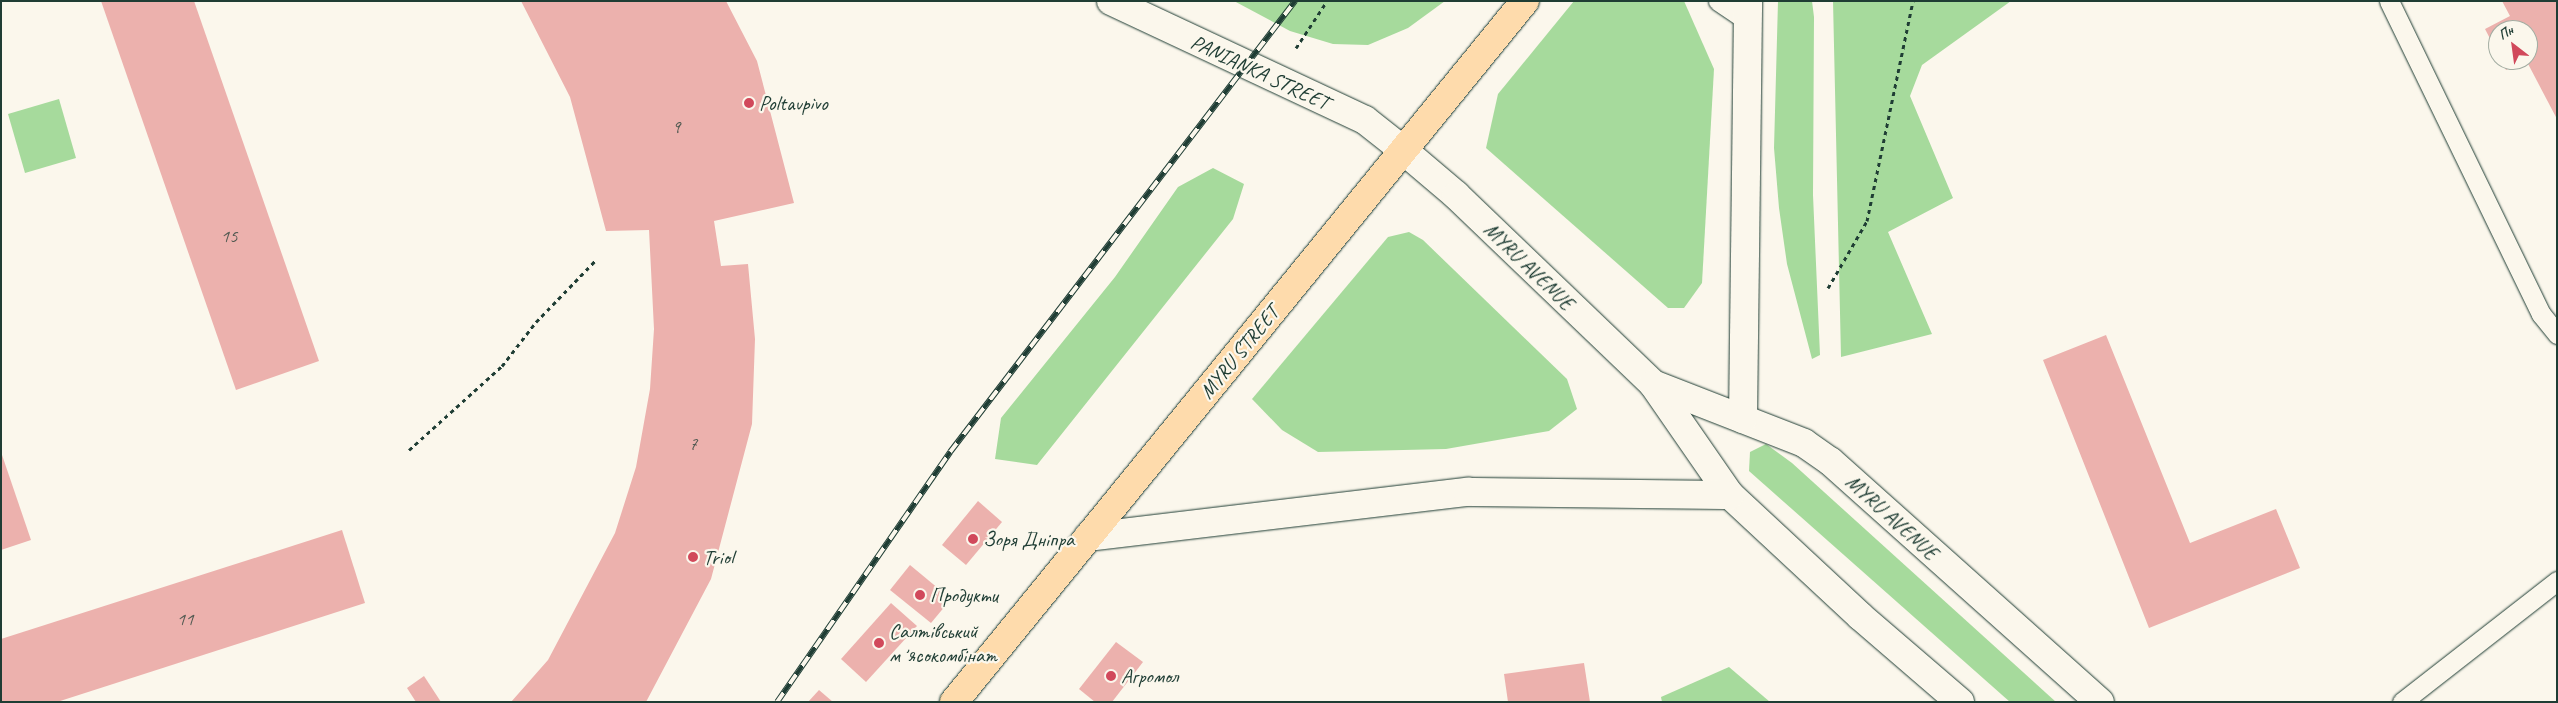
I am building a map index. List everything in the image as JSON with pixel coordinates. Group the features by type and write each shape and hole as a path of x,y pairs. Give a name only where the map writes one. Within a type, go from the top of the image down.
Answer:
{"main road":[{"name":"PANIANKA STREET","path":"1111,1 1365,120 1403,150"},
{"name":"MYRU STREET","path":"954,702 1525,1"},
{"path":"1742,419 1748,11"},
{"name":"MYRU AVENUE","path":"1403,150 1456,195 1653,384 1730,495 1860,616 1960,702"},
{"name":"MYRU AVENUE","path":"1653,384 1804,443 1830,461 2100,702"},
{"path":"1088,537 1468,492 1730,495"}],"lane":[{"path":"1718,1 1748,11"},
{"path":"2389,1 2541,314 2557,334"},
{"path":"2402,702 2557,582"}],"path":[{"path":"1296,48 1327,1"},
{"path":"1828,288 1867,221 1912,1"},
{"path":"409,450 502,366 536,322 595,261"}],"green space":[{"path":"1234,1 1445,1 1408,28 1368,45 1333,44 1290,31"},
{"path":"1574,1 1684,1 1714,69 1702,283 1684,308 1668,308 1486,148 1498,94"},
{"path":"1778,1 1812,1 1814,17 1813,195 1820,355 1812,359 1787,264 1779,208 1774,148"},
{"path":"1833,1 2011,1 1922,65 1910,96 1953,198 1888,232 1932,334 1841,357"},
{"path":"59,99 76,158 25,173 8,114"},
{"path":"1213,168 1244,184 1233,219 1037,465 995,459 1001,418 1115,277 1178,187"},
{"path":"1409,232 1423,240 1567,379 1577,409 1549,431 1446,449 1318,452 1282,430 1252,399 1388,237"},
{"path":"1766,444 1792,463 2056,702 2010,702 1749,471 1750,452"},
{"path":"1729,667 1770,702 1662,702 1661,697"}],"building":[{"path":"101,1 194,1 319,361 236,390"},
{"path":"521,1 726,1 757,61 794,203 714,221 721,266 748,264 755,339 752,424 711,579 646,702 511,702 548,660 615,533 636,467 650,389 654,329 649,230 606,231 570,97"},
{"path":"2502,1 2557,1 2557,119 2531,70 2538,70 2538,20 2502,20 2510,16"},
{"path":"2106,335 2190,543 2276,509 2300,568 2149,628 2043,360"},
{"path":"1,452 31,540 1,550"},
{"path":"978,501 1002,522 966,565 942,545"},
{"path":"342,530 365,603 57,702 1,702 1,639"},
{"path":"910,565 951,599 931,623 890,590"},
{"path":"891,603 917,626 866,682 841,659"},
{"name":"Агромол","path":"1116,642 1143,662 1112,702 1095,702 1079,689"},
{"path":"1584,663 1590,702 1508,702 1504,674"},
{"path":"424,676 441,702 416,702 407,688"},
{"path":"819,690 833,702 808,702"}],"railway":[{"path":"777,702 950,452 1295,1"}],"place":[{"name":"Poltavpivo","path":"749,103"},
{"name":"Зоря Дніпра","path":"973,539"},
{"name":"Triol","path":"693,557"},
{"name":"Продукти","path":"920,595"},
{"name":"Салтівський мʼясокомбінат","path":"879,643"},
{"name":"Агромол","path":"1111,676"}]}
